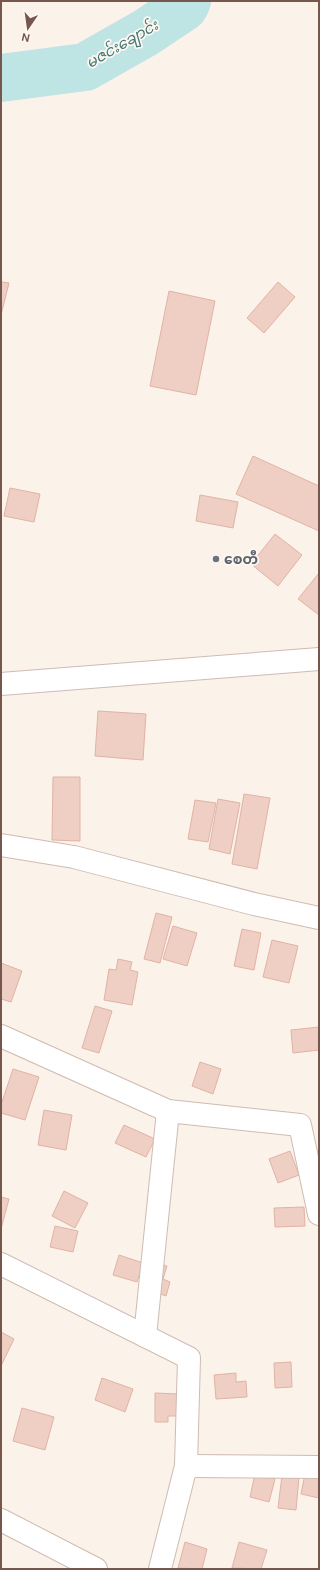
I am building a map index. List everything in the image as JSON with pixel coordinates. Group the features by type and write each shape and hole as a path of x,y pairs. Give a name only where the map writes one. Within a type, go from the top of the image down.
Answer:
{"street":[{"path":"1,684 319,659"},
{"path":"1,845 74,857 254,904 319,918"},
{"path":"1,1036 168,1111 300,1125 319,1214"},
{"path":"145,1336 168,1111"},
{"path":"1,1264 189,1358 186,1466 160,1569"},
{"path":"186,1466 319,1467"},
{"path":"1,1520 96,1569"}],"building":[{"path":"1,282 9,283 1,315"},
{"path":"278,282 295,297 264,333 247,318"},
{"path":"169,291 215,301 196,395 150,386"},
{"path":"253,456 319,486 319,531 236,494"},
{"path":"10,488 40,494 34,522 4,516"},
{"path":"200,495 238,502 233,528 196,521"},
{"path":"275,534 302,555 278,586 251,564"},
{"path":"319,573 319,615 298,599"},
{"path":"98,711 146,714 143,760 95,756"},
{"path":"53,777 80,777 80,841 52,840"},
{"path":"244,794 270,798 257,869 232,864"},
{"path":"218,799 240,803 230,854 209,849"},
{"path":"195,800 216,803 208,842 188,839"},
{"path":"156,913 172,917 160,963 144,959"},
{"path":"173,926 197,933 187,966 163,959"},
{"path":"242,929 261,933 254,970 234,966"},
{"path":"272,940 298,946 289,983 263,977"},
{"path":"118,959 132,962 130,970 138,972 132,1005 104,1000 109,969 116,970"},
{"path":"1,963 22,971 11,1002 1,999"},
{"path":"95,1006 112,1011 99,1053 82,1048"},
{"path":"319,1027 319,1050 293,1053 291,1030"},
{"path":"200,1062 221,1069 213,1094 192,1086"},
{"path":"13,1069 39,1077 25,1120 1,1113 1,1105"},
{"path":"44,1110 72,1115 66,1150 38,1145"},
{"path":"124,1125 155,1139 146,1157 115,1143"},
{"path":"290,1151 299,1175 278,1183 269,1159"},
{"path":"64,1191 88,1203 75,1228 52,1216"},
{"path":"1,1197 9,1199 1,1229"},
{"path":"304,1207 305,1226 275,1227 274,1208"},
{"path":"55,1226 78,1231 73,1252 50,1247"},
{"path":"119,1255 143,1263 137,1282 113,1275"},
{"path":"149,1261 167,1266 163,1279 170,1282 166,1296 140,1287"},
{"path":"1,1332 14,1339 1,1366"},
{"path":"291,1362 292,1387 275,1388 274,1363"},
{"path":"236,1373 236,1382 246,1381 247,1397 216,1399 214,1375"},
{"path":"102,1378 133,1389 125,1412 95,1400"},
{"path":"155,1393 179,1394 178,1416 168,1416 168,1422 155,1422"},
{"path":"22,1408 54,1417 45,1450 13,1441"},
{"path":"255,1474 275,1479 269,1502 250,1497"},
{"path":"305,1474 319,1477 319,1498 301,1494"},
{"path":"282,1475 299,1477 296,1510 278,1508"},
{"path":"185,1542 207,1549 202,1569 178,1568"},
{"path":"239,1542 267,1550 261,1569 232,1568"}],"waterway":[{"name":"မဇင်းချောင်း","path":"1,78 85,67 145,33 184,7 187,1"}],"place":[{"name":"စေတီ","path":"216,559"}]}
